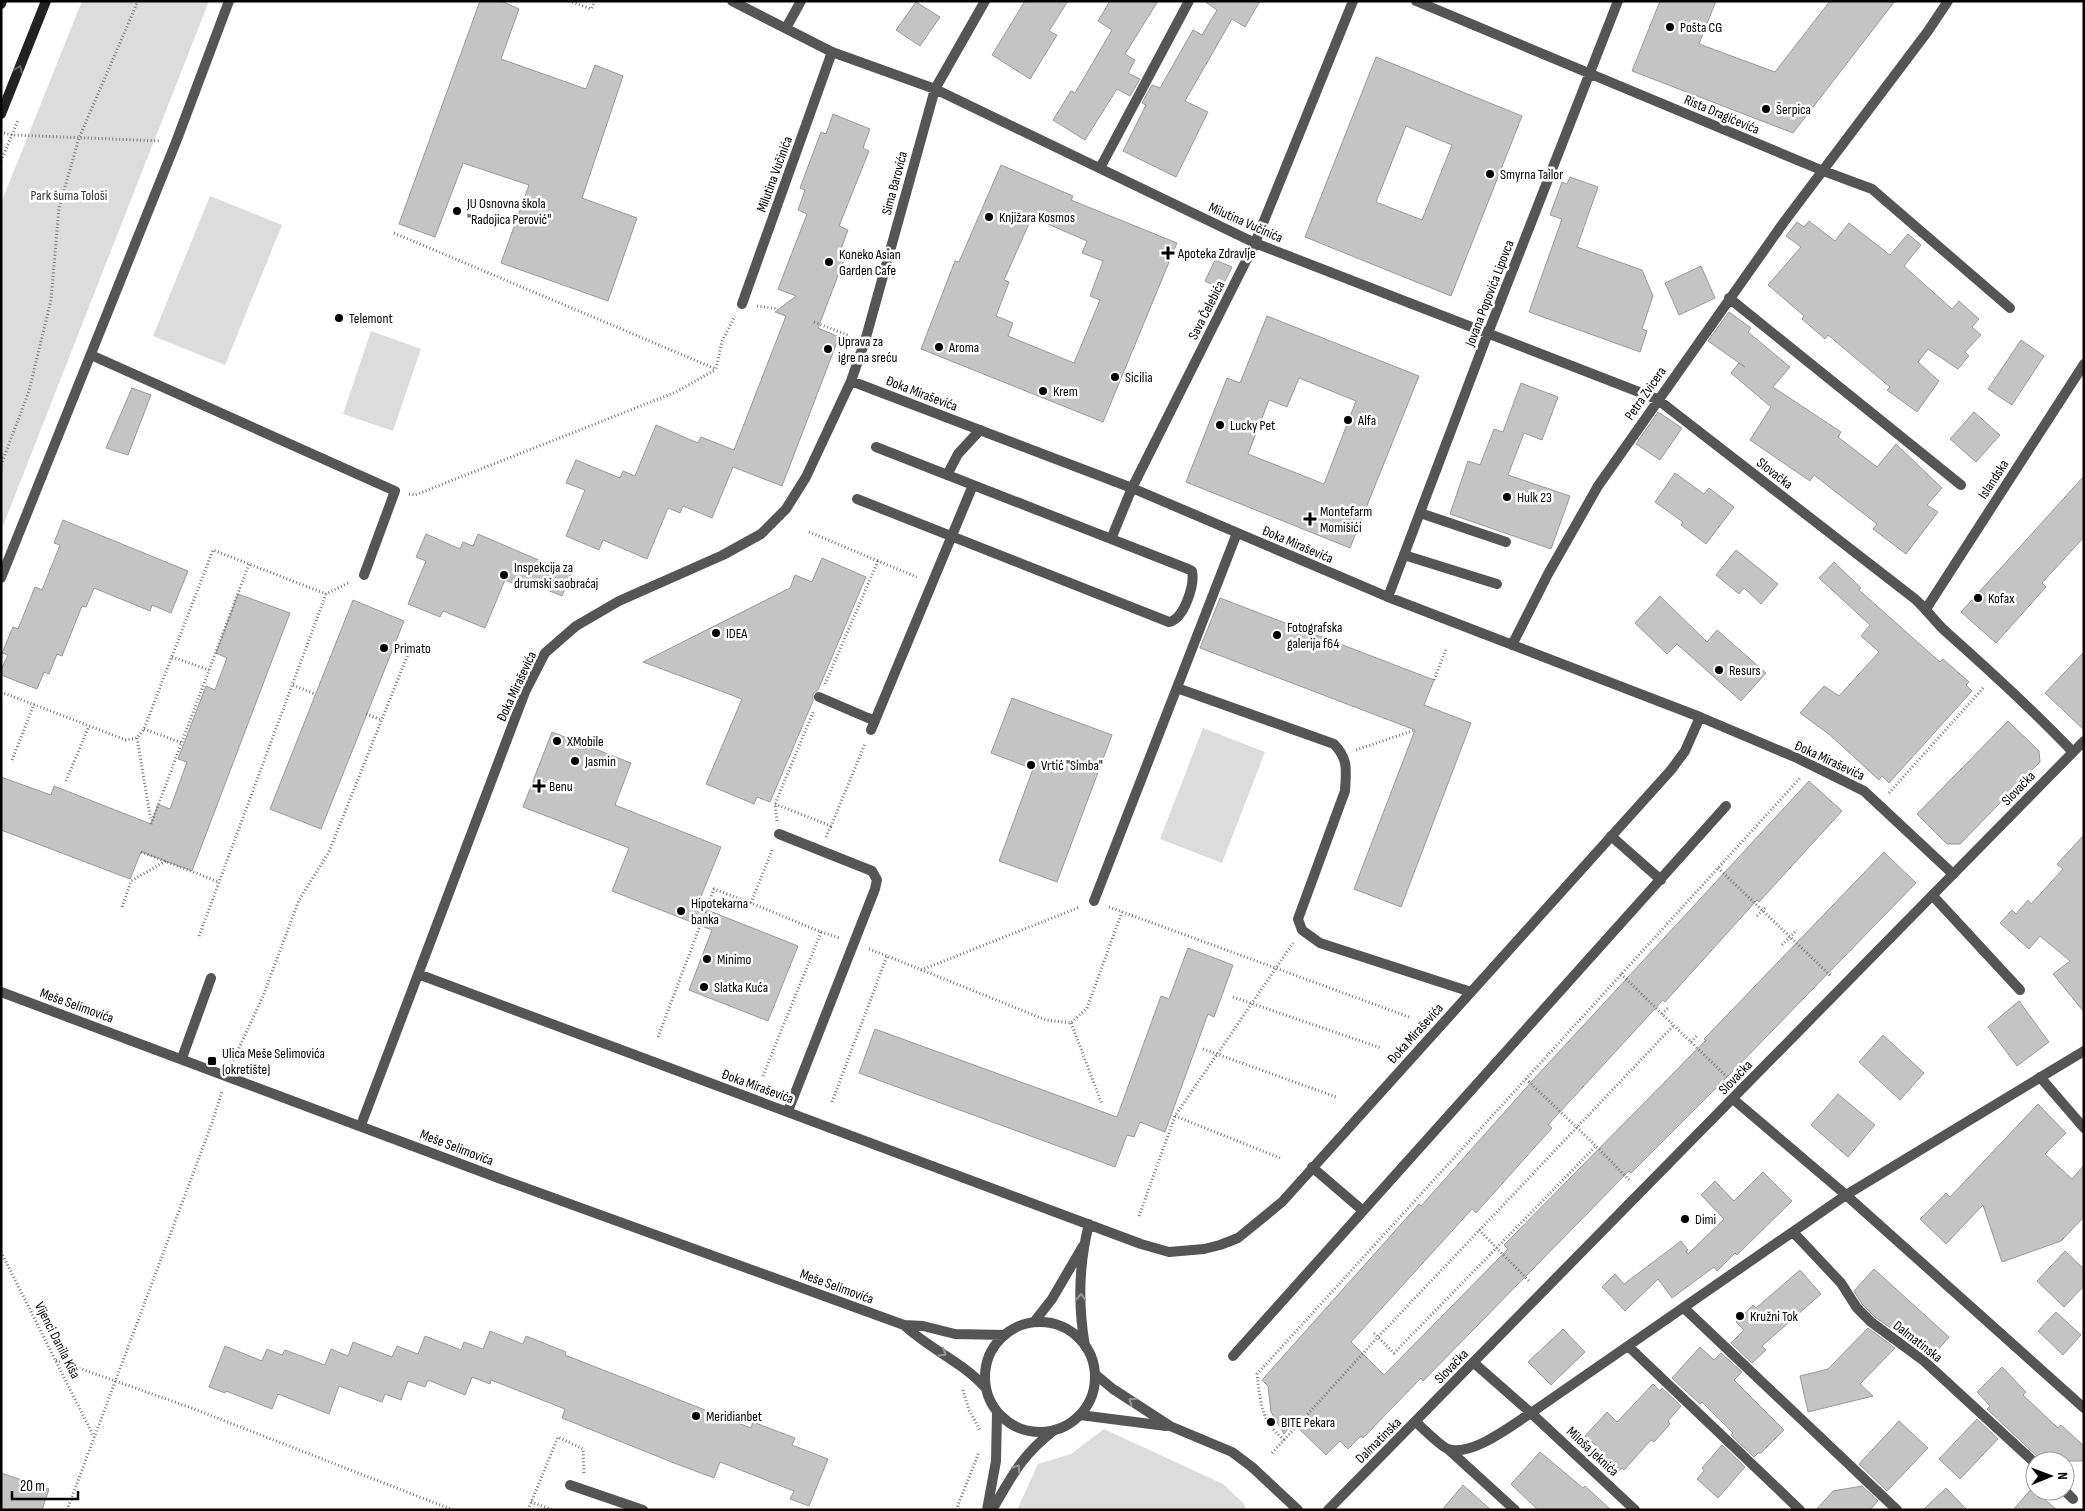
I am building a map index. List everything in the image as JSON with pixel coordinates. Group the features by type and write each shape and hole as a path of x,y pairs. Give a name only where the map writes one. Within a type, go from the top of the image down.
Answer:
{"main road":[{"path":"1,114 46,1"}],"street":[{"path":"1,578 176,142 229,1"},
{"name":"Milutina Vučinića","path":"732,1 832,52 935,89 1255,243 1657,399"},
{"path":"786,28 801,1"},
{"name":"Sima Barovića","path":"851,381 865,341 935,89 985,1"},
{"path":"1100,168 1189,1"},
{"name":"Sava Čelebića","path":"1111,539 1132,488 1255,243 1353,1"},
{"name":"Rista Dragićevića","path":"1416,1 1821,170 1872,189 2010,308"},
{"name":"Jovana Popovića Lipovca","path":"1388,597 1488,333 1618,1"},
{"path":"1821,170 1928,31 1948,1"},
{"name":"Milutina Vučinića","path":"742,304 832,52"},
{"name":"Petra Zvicera","path":"1512,645 1548,574 1598,486 1657,399 1821,170"},
{"path":"1730,298 1962,485"},
{"path":"91,355 395,490 364,576"},
{"name":"Islandska","path":"1926,609 2084,364"},
{"name":"Đoka Miraševića","path":"361,1125 525,692 545,653 576,626 619,601 723,555 761,534 786,509 806,477 851,381 1132,488 1388,597 1700,717 1796,758 1864,790 1954,874"},
{"name":"Slovačka","path":"1657,399 1905,590 1926,609 1934,620 1988,668 2074,752"},
{"path":"947,475 958,454 980,430"},
{"path":"857,499 1169,622 1174,620 1182,611 1192,587 1192,571 876,447"},
{"path":"820,697 873,726 972,484"},
{"path":"1420,513 1506,542"},
{"path":"1094,902 1237,533"},
{"path":"1404,555 1497,584"},
{"path":"1177,688 1334,744 1344,754 1346,769 1345,791 1298,919 1302,930 1320,943 1470,992"},
{"name":"Đoka Miraševića","path":"418,974 1168,1252 1204,1249 1238,1238 1282,1202 1680,759 1691,740 1700,717"},
{"name":"Slovačka","path":"1416,1422 2084,741"},
{"path":"1233,1356 1726,806"},
{"path":"779,834 872,872 876,880 875,890 788,1111"},
{"path":"1611,836 1661,880"},
{"path":"1933,896 2020,990"},
{"path":"182,1058 211,978"},
{"name":"Meše Selimovića","path":"1,992 182,1058 501,1179 904,1325 923,1326 955,1334 1004,1335"},
{"path":"1448,1449 1466,1450 1482,1444 1531,1413 1846,1195 2084,1051"},
{"path":"2040,1077 2084,1128"},
{"path":"1733,1099 1846,1195 2084,1408"},
{"path":"1312,1167 1362,1210"},
{"path":"1085,1346 1080,1304 1084,1242 1089,1224"},
{"name":"Dalmatinska","path":"1793,1232 1841,1283 1857,1308 1871,1322 1924,1361 2025,1454"},
{"path":"1034,1322 1052,1299 1084,1242"},
{"path":"1684,1308 1897,1510"},
{"path":"1034,1322 1048,1322 1062,1326 1075,1334 1085,1346 1092,1359 1095,1374 1094,1389 1080,1415 1068,1425 1052,1431 1033,1432 1020,1429 1008,1422 997,1413 985,1387 984,1374 987,1360 993,1347 1004,1335 1018,1326 1034,1322"},
{"name":"Meše Selimovića","path":"904,1325 918,1339 962,1365 985,1387"},
{"path":"1628,1346 1800,1510"},
{"path":"1474,1363 1531,1413"},
{"path":"1095,1374 1113,1389 1170,1426 1232,1452 1271,1484 1298,1510"},
{"path":"987,1510 996,1461 998,1441 997,1413"},
{"name":"Miloša Jeknića","path":"1531,1413 1636,1510"},
{"path":"1080,1415 1170,1426"},
{"name":"Dalmatinska","path":"1328,1510 1416,1422 1515,1510"},
{"path":"992,1510 1016,1469 1034,1446 1052,1431"},
{"path":"570,1484 643,1510"}],"path":[{"path":"1,465 29,391 50,300 59,208 79,138 138,1"},
{"path":"569,1 591,9 595,1"},
{"path":"4,133 12,135 176,142"},
{"path":"394,233 716,369"},
{"path":"395,490 415,495 676,392 716,369 722,341 742,304 778,309"},
{"path":"814,322 865,341"},
{"path":"809,532 932,582"},
{"path":"1,692 126,740 137,738 144,729 213,550 326,594"},
{"path":"873,726 831,826 774,804 878,561"},
{"path":"137,738 151,823 249,564"},
{"path":"199,936 326,594 364,576"},
{"path":"1434,680 1446,649"},
{"path":"172,657 209,670"},
{"path":"1885,797 1986,684"},
{"path":"293,686 315,694"},
{"path":"12,760 34,704"},
{"path":"366,714 382,720"},
{"path":"66,782 89,726"},
{"path":"144,729 182,743"},
{"path":"1344,754 1415,730"},
{"path":"1284,1440 1270,1428 1264,1414 1257,1374 1806,771"},
{"path":"751,903 779,834"},
{"path":"140,852 219,882"},
{"path":"122,907 132,881 166,861"},
{"path":"1718,868 1832,977"},
{"path":"658,1037 714,889 821,932 763,1076"},
{"path":"921,970 1094,902 1409,1017"},
{"path":"1757,916 1767,906"},
{"path":"832,1102 887,956 1046,1020 1071,1023 1087,1008 1122,912"},
{"path":"1139,1216 1175,1116 1302,930"},
{"path":"1782,945 1797,930"},
{"path":"1621,974 1736,1085"},
{"path":"1233,997 1381,1048"},
{"path":"1662,1014 1668,1008"},
{"path":"1071,1023 1102,1104"},
{"path":"1272,1453 1378,1337 1674,1026"},
{"path":"1691,1042 1698,1034"},
{"path":"1203,1049 1336,1097"},
{"path":"1526,1079 1634,1184"},
{"path":"1175,1116 1280,1158"},
{"path":"1374,1333 1394,1353 1596,1146"},
{"path":"1480,1230 1531,1283"},
{"name":"Vijenci Danila Kiša","path":"1,1252 94,1438"},
{"path":"56,1360 189,1407 453,1510"},
{"path":"962,1386 969,1410 982,1436"},
{"path":"528,1510 558,1438 582,1449 586,1490"},
{"path":"956,1510 980,1450"},
{"path":"531,1502 554,1510"}],"green space":[{"name":"Park šuma Tološi","path":"82,1 209,1 1,531 1,203"},
{"path":"210,196 282,225 225,365 153,336"},
{"path":"371,331 421,349 393,431 343,414"},
{"path":"1203,728 1265,752 1222,863 1160,839"},
{"path":"1104,1429 1223,1484 1244,1504 1246,1510 1017,1510 1038,1464 1071,1454"}],"building":[{"path":"480,1 501,1 519,9 501,59 586,89 595,65 623,76 582,198 637,218 608,301 501,263 529,185 463,163 435,237 399,224"},
{"path":"1025,1 1068,1 1049,31 1057,35 1030,79 992,55"},
{"path":"1110,1 1158,1 1125,54 1135,60 1128,73 1140,79 1130,96 1117,89 1085,140 1053,120 1071,91 1075,93 1112,30 1098,21"},
{"path":"1204,1 1260,1 1245,27 1232,19 1185,101 1208,112 1176,177 1123,151 1146,105 1142,103 1152,85 1160,88 1193,30 1202,35 1217,10"},
{"path":"1660,1 1716,1 1699,44 1775,72 1830,1 1895,1 1793,133 1632,71"},
{"path":"916,2 940,17 920,46 896,30"},
{"path":"1376,57 1522,116 1451,296 1305,237","holes":["1406,126 1452,145 1422,220 1376,202"]},
{"path":"833,114 870,129 863,148 869,151 839,226 848,230 841,249 847,252 818,328 839,337 782,486 733,467 712,518 683,506 680,513 668,508 647,559 603,540 599,550 566,536 585,490 566,483 576,460 620,478 623,471 635,476 656,425 698,443 701,437 734,450 786,316 775,312 796,296 778,289 807,214 798,210 805,190 800,188 821,132 826,134"},
{"path":"1001,165 1073,196 1071,200 1177,243 1103,422 921,349 955,261 959,262","holes":["1032,217 1087,241 1082,253 1103,261 1090,296 1100,300 1074,363 1008,336 1013,323 996,316 1009,282 1004,280"]},
{"path":"1570,177 1598,187 1577,247 1642,270 1653,296 1642,329 1647,331 1640,352 1529,312 1562,219 1550,215 1562,182 1567,184"},
{"path":"1809,221 1835,241 1849,223 1890,255 1908,234 1921,245 1904,266 1952,309 1959,301 1979,319 1972,327 1981,335 1965,352 1969,356 1958,369 1928,349 1918,362 1939,381 1917,412 1887,390 1890,387 1828,335 1825,339 1802,319 1804,316 1768,285 1801,247 1786,236 1797,222 1804,227"},
{"path":"1215,260 1232,267 1221,289 1205,281"},
{"path":"1701,266 1715,298 1679,315 1665,283"},
{"path":"1729,312 1751,328 1748,332 1790,367 1773,387 1841,432 1838,437 1877,467 1896,444 1942,488 1927,505 1938,512 1906,554 1873,529 1877,524 1814,475 1810,481 1750,440 1771,407 1731,373 1739,363 1745,367 1708,341"},
{"path":"1267,316 1419,376 1350,548 1186,482 1227,378 1240,383","holes":["1299,378 1356,401 1324,484 1248,454 1269,400 1287,407"]},
{"path":"2021,340 2044,356 2012,405 1988,389"},
{"path":"1521,383 1558,397 1542,440 1524,433 1508,475 1570,496 1551,549 1450,514 1468,461 1480,465 1494,429 1503,432"},
{"path":"132,388 151,395 128,455 106,448"},
{"path":"1658,412 1682,428 1660,460 1636,444"},
{"path":"1974,412 2000,435 1976,462 1950,439"},
{"path":"1675,473 1704,494 1709,488 1734,507 1706,544 1681,525 1683,522 1655,502"},
{"path":"2084,476 2084,537 2042,583 2046,587 1996,643 1961,612"},
{"path":"63,520 188,571 171,613 152,605 150,611 94,588 86,607 82,606 62,656 57,654 49,674 44,672 37,689 1,675 1,670 8,655 2,653 13,627 18,629 35,587 42,590 60,545 54,543"},
{"path":"426,534 460,549 463,542 473,546 478,534 571,574 562,596 520,579 517,585 505,580 485,628 443,611 440,617 408,604 426,561 416,557"},
{"path":"1736,550 1778,584 1761,604 1744,588 1739,594 1716,575"},
{"path":"822,558 866,577 818,690 813,694 813,701 770,802 757,797 754,804 706,784 742,699 643,662 790,588 795,575 812,582"},
{"path":"1834,562 1861,588 1859,590 1940,662 1943,659 1969,682 1966,685 1972,691 1889,783 1882,776 1879,780 1830,735 1800,713 1824,686 1839,696 1879,652 1861,636 1870,625 1819,578"},
{"path":"238,594 290,613 192,871 141,852 130,879 1,830 1,777 51,795 54,786 151,824 158,804 170,809 187,762 178,759 206,686 215,690 227,658 216,653"},
{"path":"1660,596 1707,642 1717,630 1766,673 1741,701 1677,644 1667,654 1635,623"},
{"path":"1220,598 1434,680 1424,705 1471,723 1401,907 1354,889 1415,730 1200,648"},
{"path":"353,600 404,621 321,829 270,809"},
{"path":"2084,652 2084,730 2045,693"},
{"path":"1012,698 1112,735 1057,882 999,861 1033,769 991,753"},
{"path":"2008,721 2039,751 2040,762 1960,844 1947,844 1917,814"},
{"path":"552,732 631,763 615,805 721,847 697,906 798,946 768,1021 689,990 712,930 612,891 629,848 523,807"},
{"path":"1809,781 1842,811 1759,902 1757,900 1665,1002 1663,1000 1548,1125 1552,1128 1476,1213 1472,1209 1351,1342 1384,1375 1508,1249 1504,1245 1706,1040 1704,1039 1884,852 1916,883 1735,1069 1631,1173 1629,1171 1423,1381 1421,1378 1363,1438 1361,1436 1348,1449 1340,1441 1326,1455 1293,1423 1284,1434 1271,1412 1268,1386 1262,1380 1419,1204 1421,1206 1533,1080"},
{"path":"2084,835 2084,1012 2053,974 2070,961 2040,936 2029,949 2000,923 2012,910 2016,914 2028,900 2031,904 2063,869 2057,864"},
{"path":"1188,948 1233,965 1214,1017 1208,1014 1165,1132 1140,1122 1134,1137 1127,1135 1115,1167 859,1073 875,1029 1117,1117 1161,996 1169,999"},
{"path":"2019,1001 2049,1042 2017,1066 1988,1027"},
{"path":"1883,1035 1924,1073 1900,1100 1859,1062"},
{"path":"1838,1094 1875,1125 1848,1157 1811,1125"},
{"path":"2038,1104 2066,1133 2045,1154 2072,1179 2084,1165 2084,1217 2061,1241 2002,1262 1983,1205 1946,1244 1920,1219 1946,1193 1950,1197"},
{"path":"1763,1172 1792,1201 1737,1255 1735,1253 1717,1271 1714,1267 1672,1298 1658,1279 1625,1311 1602,1287 1615,1274 1624,1284 1681,1241 1688,1250 1686,1251 1688,1254 1724,1219 1701,1195 1715,1181 1734,1201"},
{"path":"2065,1251 2084,1269 2084,1286 2064,1307 2037,1281"},
{"path":"1874,1269 1949,1337 1931,1358 1906,1336 1905,1338 1875,1317 1862,1304 1854,1291"},
{"path":"1800,1270 1821,1294 1762,1346 1766,1350 1752,1363 1731,1343 1744,1330 1736,1322 1753,1305 1756,1308"},
{"path":"2056,1312 2081,1335 2063,1355 2038,1331"},
{"path":"1868,1328 1895,1348 1860,1384 1873,1396 1808,1412 1800,1376 1828,1369"},
{"path":"1563,1329 1585,1352 1551,1385 1528,1362"},
{"path":"490,1331 523,1344 526,1336 566,1352 565,1355 751,1428 753,1422 795,1438 792,1445 828,1459 809,1506 790,1499 794,1491 720,1462 714,1478 674,1463 562,1418 565,1409 491,1380 490,1384 472,1377 465,1395 428,1380 425,1387 408,1381 401,1400 385,1394 382,1402 339,1386 329,1414 278,1394 272,1409 226,1391 225,1393 209,1387 225,1346 262,1361 267,1349 282,1355 285,1350 325,1365 331,1349 348,1356 353,1342 392,1357 397,1346 418,1354 425,1336 461,1350 464,1342 483,1349"},
{"path":"1700,1347 1714,1360 1721,1353 1742,1372 1734,1380 1784,1430 1761,1453 1754,1457 1731,1435 1733,1433 1702,1402 1700,1404 1672,1378"},
{"path":"2002,1367 2026,1392 2023,1395 2058,1428 2061,1425 2084,1446 2084,1461 2075,1461 2075,1451 2031,1451 1987,1409 1990,1406 1977,1392"},
{"path":"1653,1384 1660,1391 1662,1388 1681,1406 1668,1421 1670,1424 1654,1442 1651,1440 1624,1470 1622,1468 1618,1472 1599,1454 1602,1451 1585,1436 1607,1412 1617,1422"},
{"path":"1977,1419 1998,1439 1960,1479 1939,1459"},
{"path":"1899,1421 1928,1448 1887,1491 1859,1464"},
{"path":"1722,1445 1745,1467 1718,1498 1697,1479 1704,1471 1702,1468"},
{"path":"1540,1452 1583,1488 1585,1486 1611,1510 1538,1510 1511,1484"},
{"path":"1,1473 49,1489 42,1510 1,1510"},
{"path":"1463,1485 1491,1510 1442,1510"},
{"path":"1862,1486 1878,1501 1870,1510 1816,1510 1833,1491"},
{"path":"1946,1488 1967,1510 1923,1510"},
{"path":"2025,1496 2025,1501 2047,1501 2057,1510 2013,1510"}],"place":[{"name":"Pošta CG","path":"1670,27"},
{"name":"Šerpica","path":"1766,109"},
{"name":"Smyrna Tailor","path":"1490,174"},
{"name":"JU Osnovna škola \"Radojica Perović\"","path":"457,211"},
{"name":"Knjižara Kosmos","path":"989,217"},
{"name":"Apoteka Zdravlje","path":"1168,253"},
{"name":"Koneko Asian Garden Cafe","path":"829,262"},
{"name":"Telemont","path":"339,318"},
{"name":"Aroma","path":"939,347"},
{"name":"Uprava za igre na sreću","path":"828,349"},
{"name":"Sicilia","path":"1115,377"},
{"name":"Krem","path":"1043,391"},
{"name":"Alfa","path":"1348,420"},
{"name":"Lucky Pet","path":"1220,425"},
{"name":"Hulk 23","path":"1507,497"},
{"name":"Montefarm Momišići","path":"1310,519"},
{"name":"Inspekcija za drumski saobraćaj","path":"504,575"},
{"name":"Kofax","path":"1978,598"},
{"name":"IDEA","path":"716,633"},
{"name":"Fotografska galerija f64","path":"1277,635"},
{"name":"Primato","path":"384,648"},
{"name":"Resurs","path":"1719,670"},
{"name":"XMobile","path":"557,741"},
{"name":"Jasmin","path":"575,761"},
{"name":"Vrtić \"Simba\"","path":"1031,765"},
{"name":"Benu","path":"539,786"},
{"name":"Hipotekarna banka","path":"681,911"},
{"name":"Minimo","path":"707,959"},
{"name":"Slatka Kuća","path":"704,987"},
{"name":"Ulica Meše Selimovića (okretište)","path":"212,1061"},
{"name":"Dimi","path":"1685,1219"},
{"name":"Kružni Tok","path":"1740,1316"},
{"name":"Meridianbet","path":"696,1416"},
{"name":"BITE Pekara","path":"1271,1422"}]}
